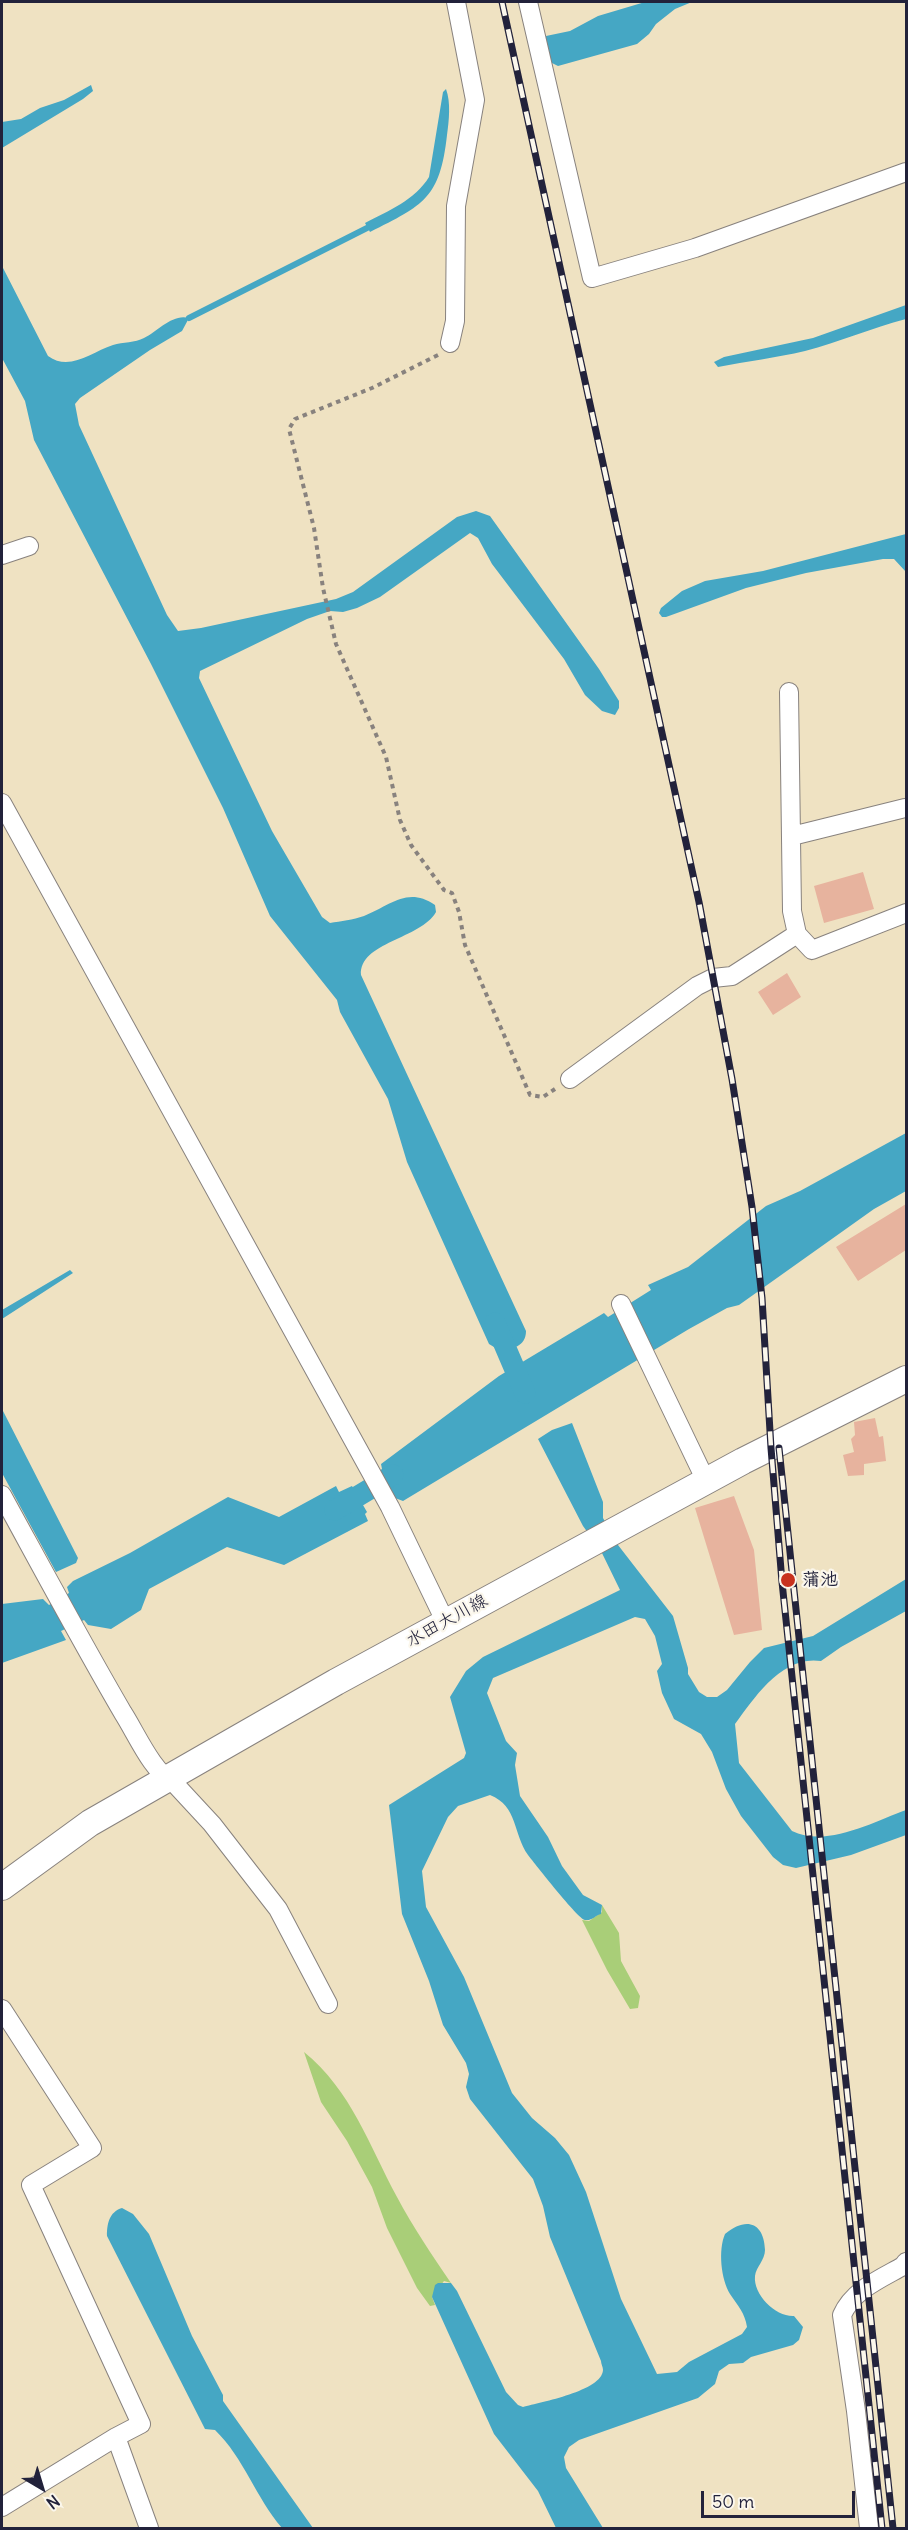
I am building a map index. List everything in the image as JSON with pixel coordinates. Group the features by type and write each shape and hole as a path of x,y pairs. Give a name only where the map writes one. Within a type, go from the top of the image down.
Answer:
{"main road":[{"name":"水田大川線","path":"2,1887 90,1823 445,1621 706,1481 906,1379"}],"street":[{"path":"450,342 454,321 456,206 475,100 456,2"},
{"path":"528,2 592,278 695,248 906,172"},
{"path":"2,555 29,546"},
{"path":"789,692 792,911 797,934 812,950 906,913"},
{"path":"2,802 390,1507 445,1621"},
{"path":"792,836 905,808"},
{"path":"570,1079 697,986 713,978 732,976 797,934"},
{"path":"621,1304 706,1481"},
{"path":"2,1495 75,1630 147,1752 166,1779 174,1783 213,1824 278,1909 328,2004"},
{"path":"2,2008 92,2148 31,2185 141,2424 2,2507"},
{"path":"869,2529 856,2411 842,2315 847,2304 856,2294 906,2262"},
{"path":"116,2437 149,2529"}],"path":[{"path":"450,342 437,356 372,388 295,418 289,429 314,528 323,588 336,644 386,757 400,820 411,845 444,890 452,893 459,912 465,945 530,1095 543,1097 570,1079"}],"green space":[{"path":"602,1905 619,1933 621,1961 640,1996 638,2008 630,2009 582,1920 589,1921 602,1912"},
{"path":"304,2052 320,2067 347,2101 403,2208 451,2283 444,2281 432,2297 435,2305 430,2306 417,2288 387,2228 372,2187 347,2141 321,2102"}],"water":[{"path":"645,2 692,2 675,9 656,24 649,34 637,44 558,66 550,62 543,38 546,36 570,31 598,16"},
{"path":"91,85 93,91 83,99 2,148 2,122 21,119"},
{"path":"446,89 449,106 448,130 440,173 434,186 416,206 370,232 365,223 409,198 429,177 443,92"},
{"path":"2,266 48,356 56,360 64,362 80,359 113,345 140,340 171,320 189,318 182,331 150,350 80,398 75,404 79,425 167,615 178,631 336,599 353,592 457,517 476,511 490,516 599,669 619,701 619,708 615,715 602,711 585,695 564,659 492,564 478,538 470,533 380,597 357,608 343,612 330,611 307,619 200,671 199,678 272,831 322,917 330,923 356,918 407,897 416,897 435,905 436,912 418,929 370,955 363,964 361,975 526,1331 524,1341 517,1346 499,1350 489,1344 407,1162 388,1099 340,1012 337,1000 270,916 223,808 34,440 25,401 2,358"},
{"path":"906,305 906,319 805,351 718,367 714,362 724,357 813,338"},
{"path":"906,534 906,572 894,559 883,559 806,573 746,588 666,617 662,617 659,613 661,608 682,591 705,581 763,571"},
{"path":"906,1133 906,1191 874,1209 739,1305 727,1308 689,1329 403,1501 395,1498 377,1474 382,1469 381,1464 499,1376 604,1313 608,1317 651,1290 648,1285 688,1267 766,1206 800,1191"},
{"path":"70,1270 73,1273 2,1319 2,1310"},
{"path":"2,1409 78,1558 76,1563 56,1572 2,1473"},
{"path":"572,1423 603,1502 603,1518 618,1545 673,1616 688,1674 699,1692 707,1697 717,1697 727,1690 764,1648 813,1636 906,1579 906,1611 841,1647 821,1661 807,1661 782,1671 751,1702 735,1724 739,1763 792,1831 820,1837 834,1835 906,1810 906,1835 851,1855 796,1868 783,1865 773,1857 741,1816 726,1789 712,1752 701,1734 674,1719 662,1693 657,1671 662,1664 655,1636 645,1619 635,1617 493,1678 487,1693 506,1741 517,1753 515,1765 520,1796 548,1837 562,1866 583,1895 602,1905 601,1914 585,1920 574,1911 528,1855 506,1806 490,1795 458,1806 448,1817 422,1871 426,1907 464,1977 512,2093 532,2118 555,2138 569,2155 586,2192 621,2299 657,2374 677,2372 689,2362 742,2334 747,2327 743,2314 724,2281 722,2264 725,2234 740,2225 752,2225 757,2228 764,2240 765,2254 755,2276 755,2283 762,2297 773,2309 794,2316 803,2327 799,2340 793,2345 751,2357 743,2363 729,2364 719,2371 715,2384 698,2398 579,2440 569,2447 564,2457 566,2468 603,2528 556,2528 538,2491 494,2434 432,2297 435,2285 451,2283 506,2392 518,2405 523,2407 556,2399 582,2390 600,2377 603,2370 601,2361 550,2237 543,2206 533,2179 470,2099 466,2087 469,2074 466,2063 443,2025 429,1981 402,1914 389,1805 464,1758 466,1753 450,1697 466,1671 483,1657 620,1590 601,1551 583,1526 538,1439 552,1430"},
{"path":"336,1486 339,1492 352,1486 367,1512 365,1514 368,1521 284,1565 227,1547 149,1589 141,1610 111,1629 88,1625 84,1620 61,1631 66,1640 2,1663 2,1604 43,1599 49,1605 69,1593 67,1587 73,1581 130,1553 228,1497 279,1517"},
{"path":"122,2208 133,2214 149,2234 192,2336 223,2395 223,2401 313,2528 282,2528 225,2441 215,2430 205,2429 107,2236 110,2219 114,2212"}],"building":[{"path":"863,872 874,909 824,923 814,886"},
{"path":"787,973 801,997 773,1015 758,992"},
{"path":"906,1204 906,1250 858,1281 836,1247"},
{"path":"875,1418 879,1437 883,1436 886,1461 864,1464 864,1475 848,1476 843,1455 854,1452 851,1439 855,1435 854,1422"},
{"path":"734,1496 754,1550 762,1630 734,1635 695,1508"}],"waterway":[{"path":"189,318 367,228"},
{"path":"495,1323 525,1393"},
{"path":"335,1510 393,1475"}],"railway":[{"path":"502,2 699,902 732,1079 752,1207 762,1298 782,1582 882,2528"},
{"path":"779,1448 893,2528"}],"place":[{"name":"蒲池","path":"788,1580"}]}
